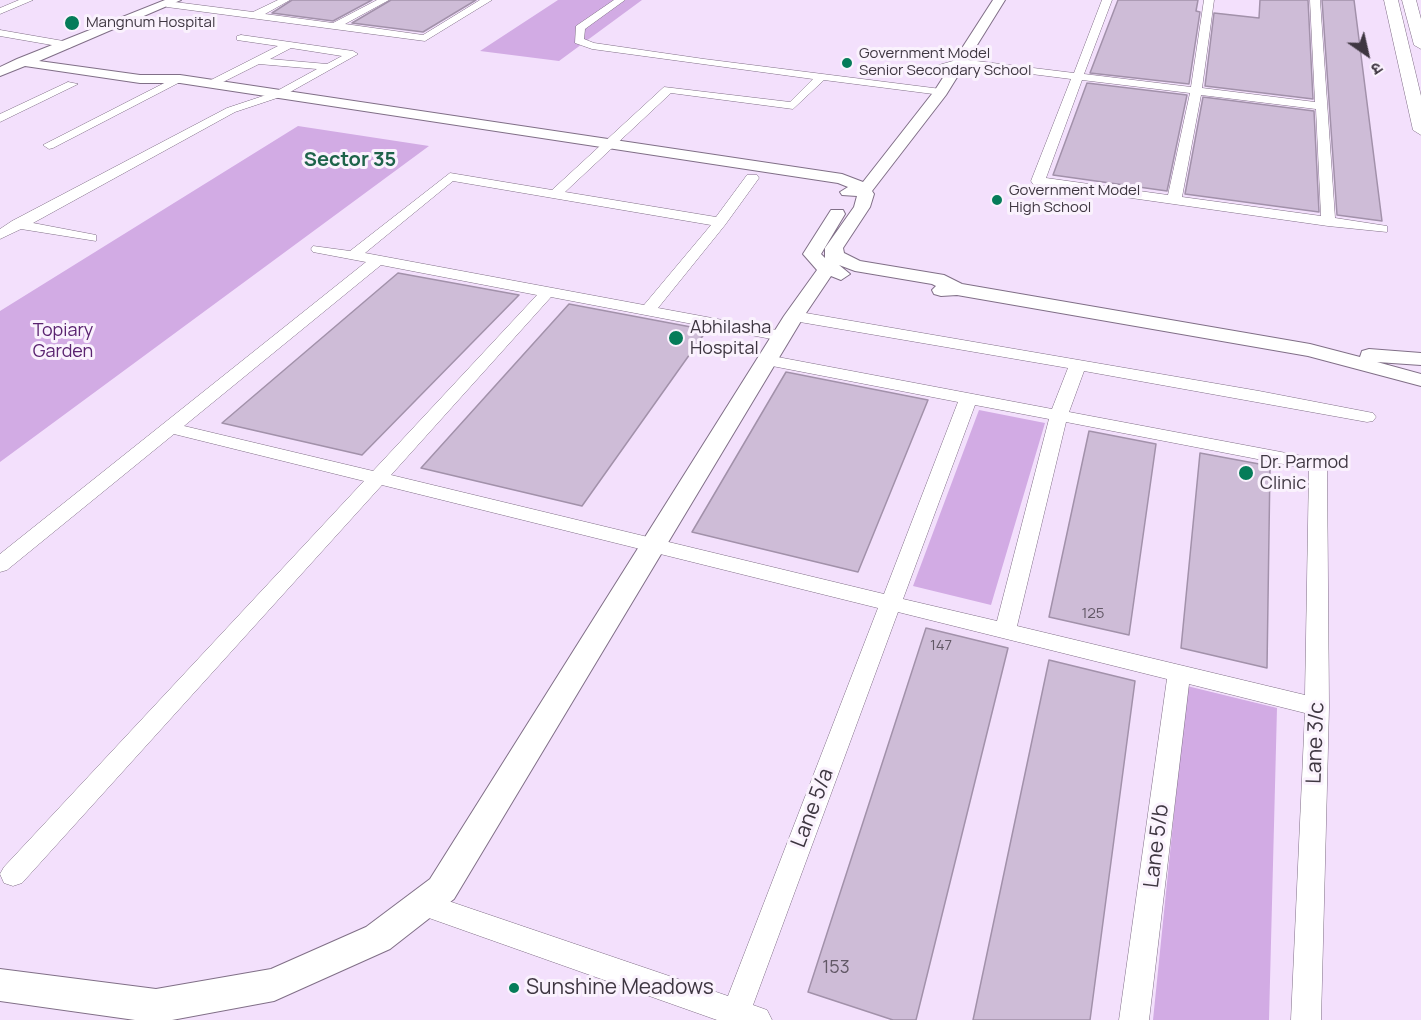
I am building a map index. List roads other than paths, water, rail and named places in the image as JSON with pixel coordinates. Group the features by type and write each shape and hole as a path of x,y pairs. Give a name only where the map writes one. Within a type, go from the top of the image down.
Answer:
{"main road":[{"path":"1390,0 1421,130"},
{"path":"1409,0 1421,45"}],"street":[{"path":"0,11 28,0"},
{"path":"254,16 285,0"},
{"path":"335,26 384,0"},
{"path":"0,80 40,58 171,2 254,16 425,38 487,0"},
{"path":"620,0 580,28 579,41 592,46 941,92"},
{"path":"999,0 941,92 872,183 855,191 848,199 812,254 816,261 832,262 844,276 934,290 957,289 1310,351 1421,380"},
{"path":"1107,0 1038,181 1382,229"},
{"path":"1174,201 1196,91 1209,0"},
{"path":"1316,0 1328,222"},
{"path":"0,33 69,45"},
{"path":"0,235 231,110 279,94 353,54 241,38"},
{"path":"211,84 289,45"},
{"path":"0,72 40,58 140,79 161,77 180,79 736,164 748,170 855,191"},
{"path":"257,61 330,67"},
{"path":"926,70 960,62 1321,106"},
{"path":"555,195 611,146 668,89 793,106 821,76"},
{"path":"49,145 180,79"},
{"path":"0,118 72,84"},
{"path":"354,255 450,177 720,222"},
{"path":"648,311 720,222 752,178"},
{"path":"0,220 91,238"},
{"path":"318,249 781,338 1077,366 1368,417"},
{"path":"0,565 378,260"},
{"path":"0,985 156,1006 274,985 378,938 442,889 781,338 832,262"},
{"path":"13,875 548,292"},
{"path":"781,338 968,399 1058,417"},
{"path":"1310,351 1421,359"},
{"path":"1005,632 1058,417 1077,366"},
{"name":"Lane 5/a","path":"742,1018 890,604 968,399"},
{"name":"Lane 3/c","path":"1058,417 1318,465 1317,707 1306,1020"},
{"path":"172,428 1317,707"},
{"name":"Lane 5/b","path":"1134,1020 1179,673"},
{"path":"422,904 742,1018"}],"place":[{"name":"Mangnum Hospital","path":"72,23"},
{"name":"Government Model Senior Secondary School","path":"847,63"},
{"name":"Government Model High School","path":"997,200"},
{"name":"Abhilasha Hospital","path":"676,338"},
{"name":"Dr. Parmod Clinic","path":"1246,473"},
{"name":"Sunshine Meadows","path":"514,988"}],"district":[{"name":"Sector 35","path":"350,160"}],"park label":[{"name":"Topiary Garden","path":"63,341"}]}
